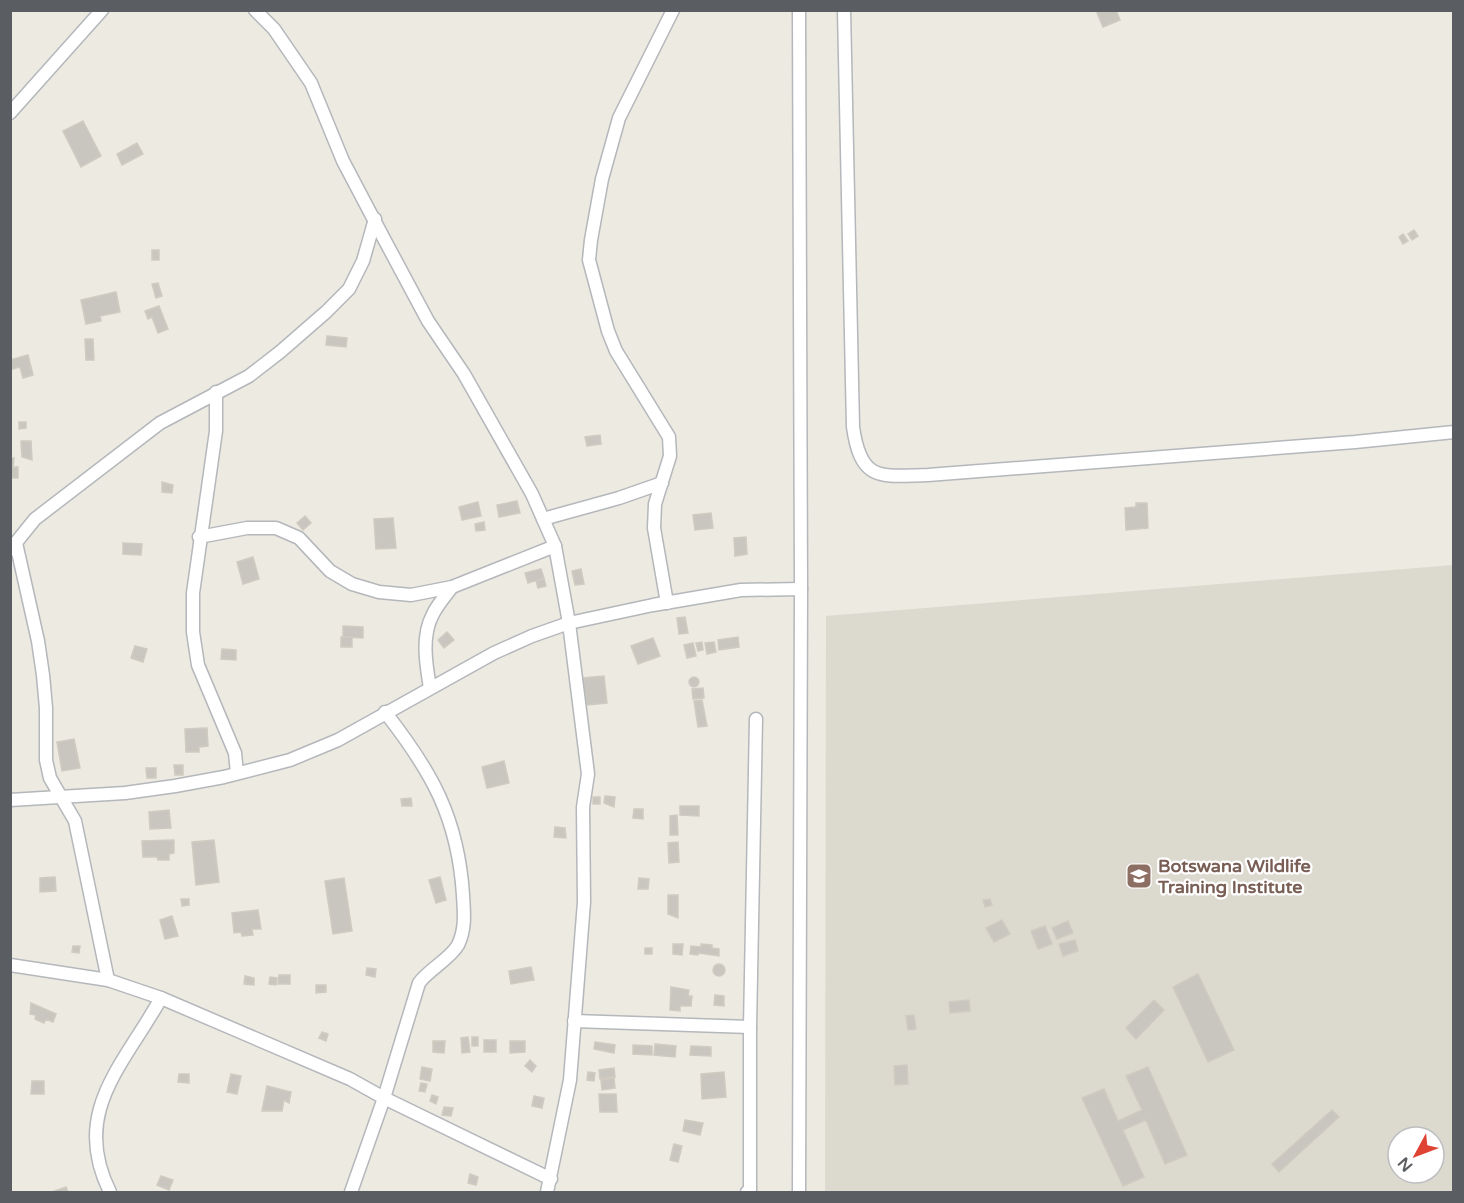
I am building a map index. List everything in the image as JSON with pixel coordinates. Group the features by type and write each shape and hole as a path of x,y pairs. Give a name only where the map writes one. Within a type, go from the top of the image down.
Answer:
{"street":[{"path":"10,113 102,10"},
{"path":"255,10 274,29 311,83 343,161 428,321 464,374 532,494 555,546 569,623 588,774 583,807 584,902 570,1080 547,1192"},
{"path":"667,603 654,528 655,504 670,456 669,436 616,351 608,331 589,260 602,179 619,118 673,10"},
{"path":"799,10 801,589 799,1192"},
{"path":"844,10 853,427 856,446 863,460 875,473 886,476 928,475 1355,442 1454,432"},
{"path":"108,980 75,821 50,778 46,759 46,708 38,641 13,547 35,519 160,423 249,376 280,352 349,289 363,261 375,219"},
{"path":"216,392 216,431 199,537 193,593 194,632 198,664 235,753 237,773"},
{"path":"543,519 619,498 662,483"},
{"path":"199,537 247,528 276,528 299,538 330,571 352,585 379,592 411,594 452,586 555,546"},
{"path":"430,688 426,666 426,634 433,614 452,586"},
{"path":"10,800 125,793 174,786 290,760 338,740 494,652 569,623 741,590 801,589"},
{"path":"351,1192 384,1098 418,983 457,946 465,925 462,869 445,805 415,750 385,712"},
{"path":"747,1192 750,1190 750,1027 756,719"},
{"path":"10,965 108,980 161,998 350,1079 384,1098 551,1179"},
{"path":"110,1192 100,1174 96,1151 95,1130 100,1101 161,998"},
{"path":"574,1021 750,1027"}],"shaded area":[{"name":"Botswana Wildlife Training Institute","path":"1453,565 1453,1192 825,1192 826,616"}],"building":[{"path":"1096,10 1116,10 1120,20 1103,27"},
{"path":"83,121 101,156 81,167 63,131"},
{"path":"137,143 143,154 122,165 117,154"},
{"path":"1414,230 1418,236 1412,240 1408,234"},
{"path":"1403,234 1408,241 1403,244 1399,237"},
{"path":"152,250 159,250 159,260 152,260"},
{"path":"158,283 162,296 156,298 152,284"},
{"path":"116,292 120,312 100,316 101,321 86,324 81,300"},
{"path":"159,306 168,329 158,333 152,317 148,319 145,311"},
{"path":"327,336 347,338 346,347 326,345"},
{"path":"85,339 93,339 94,360 86,360"},
{"path":"28,355 33,375 23,378 20,367 12,369 10,360"},
{"path":"19,422 26,422 26,428 19,429"},
{"path":"600,435 601,444 587,446 585,437"},
{"path":"21,441 31,441 32,460 22,457"},
{"path":"10,458 14,458 13,467 18,467 18,478 10,478"},
{"path":"162,482 173,485 172,493 162,492"},
{"path":"517,501 520,513 499,517 497,505"},
{"path":"478,502 481,516 462,520 459,507"},
{"path":"1136,503 1147,503 1148,528 1126,530 1125,508 1136,507"},
{"path":"711,513 713,528 695,530 693,515"},
{"path":"305,516 311,523 303,530 297,523"},
{"path":"393,518 396,548 376,549 374,519"},
{"path":"484,522 485,530 476,531 475,524"},
{"path":"746,537 747,554 735,556 734,538"},
{"path":"123,543 142,544 141,555 123,554"},
{"path":"253,557 259,579 243,584 237,562"},
{"path":"541,569 544,578 528,583 525,573"},
{"path":"581,569 584,584 575,585 572,571"},
{"path":"544,579 546,586 538,588 536,581"},
{"path":"685,617 688,633 679,634 677,618"},
{"path":"343,626 363,627 363,638 343,637"},
{"path":"447,632 454,640 444,648 438,640"},
{"path":"341,637 352,637 352,647 341,647"},
{"path":"738,637 739,647 719,650 718,640"},
{"path":"653,638 660,656 638,664 631,646"},
{"path":"702,642 703,650 698,651 696,643"},
{"path":"714,642 716,652 707,654 705,643"},
{"path":"693,643 696,656 687,658 684,645"},
{"path":"135,646 147,649 143,662 131,658"},
{"path":"222,649 236,650 236,660 221,659"},
{"path":"604,676 607,703 587,705 583,678"},
{"path":"694,677 699,682 694,687 689,682"},
{"path":"703,688 704,698 693,699 692,689"},
{"path":"702,700 707,726 698,727 694,701"},
{"path":"207,728 208,746 199,747 199,752 186,752 185,729"},
{"path":"74,739 80,768 62,771 57,742"},
{"path":"504,761 509,783 487,788 482,767"},
{"path":"174,765 183,765 183,775 175,775"},
{"path":"146,768 156,768 156,778 147,778"},
{"path":"605,796 615,797 614,807 604,803"},
{"path":"593,797 600,797 600,804 593,804"},
{"path":"411,798 412,806 402,806 401,799"},
{"path":"680,806 699,806 699,816 680,815"},
{"path":"634,809 643,809 643,819 633,818"},
{"path":"169,810 171,828 150,829 149,812"},
{"path":"677,815 678,835 670,835 670,816"},
{"path":"555,827 565,828 566,838 554,837"},
{"path":"174,840 174,853 169,854 169,860 143,857 142,841"},
{"path":"214,840 219,882 196,885 192,842"},
{"path":"678,842 679,862 669,863 668,843"},
{"path":"55,877 56,891 40,892 40,878"},
{"path":"440,877 446,900 436,903 429,880"},
{"path":"344,878 352,931 333,934 325,881"},
{"path":"639,878 649,879 648,889 638,889"},
{"path":"668,895 678,895 678,918 668,914"},
{"path":"181,899 189,899 189,905 182,906"},
{"path":"990,899 992,905 985,907 983,900"},
{"path":"258,910 261,929 252,929 253,935 242,936 241,932 234,933 232,913"},
{"path":"172,916 178,936 165,939 160,920"},
{"path":"1002,920 1010,934 994,942 986,928"},
{"path":"1068,921 1073,933 1057,939 1052,928"},
{"path":"1045,926 1052,944 1038,949 1031,931"},
{"path":"1075,940 1078,951 1063,956 1059,944"},
{"path":"673,944 683,944 682,955 673,954"},
{"path":"701,944 712,945 712,948 719,949 719,956 690,954 691,946 701,947"},
{"path":"73,946 80,946 79,953 72,952"},
{"path":"645,948 652,948 652,954 645,954"},
{"path":"719,964 725,970 719,976 713,970"},
{"path":"531,967 534,980 511,984 509,971"},
{"path":"367,968 376,969 375,977 366,975"},
{"path":"1198,974 1234,1050 1208,1062 1173,987"},
{"path":"279,975 290,975 290,984 278,984"},
{"path":"245,976 254,978 254,985 244,984"},
{"path":"270,977 277,978 276,985 269,984"},
{"path":"316,985 326,985 326,992 316,993"},
{"path":"671,987 689,990 688,996 692,996 691,1006 680,1006 680,1011 670,1010"},
{"path":"715,995 724,996 724,1006 714,1005"},
{"path":"969,1000 970,1011 950,1013 949,1002"},
{"path":"1154,1000 1164,1010 1136,1039 1126,1028"},
{"path":"31,1003 56,1014 53,1022 46,1019 44,1023 35,1019 36,1015 30,1014"},
{"path":"914,1015 916,1029 908,1030 906,1016"},
{"path":"322,1032 328,1034 326,1041 319,1038"},
{"path":"468,1037 470,1052 462,1053 461,1038"},
{"path":"472,1037 478,1037 478,1046 472,1046"},
{"path":"484,1040 496,1040 496,1052 484,1052"},
{"path":"433,1041 445,1041 444,1053 433,1052"},
{"path":"510,1041 525,1041 525,1052 510,1053"},
{"path":"595,1042 615,1045 614,1053 594,1049"},
{"path":"655,1044 676,1046 675,1057 654,1055"},
{"path":"633,1045 652,1046 652,1055 633,1054"},
{"path":"691,1046 711,1047 711,1056 690,1055"},
{"path":"530,1060 536,1066 532,1072 525,1066"},
{"path":"907,1065 908,1084 895,1085 894,1066"},
{"path":"422,1067 432,1069 430,1081 420,1079"},
{"path":"1148,1067 1187,1155 1165,1164 1146,1120 1123,1130 1144,1177 1123,1186 1082,1098 1104,1089 1118,1121 1142,1110 1126,1076"},
{"path":"614,1068 615,1077 600,1079 599,1070"},
{"path":"588,1072 595,1073 594,1081 587,1080"},
{"path":"724,1072 726,1097 702,1099 701,1074"},
{"path":"179,1074 189,1074 189,1083 178,1082"},
{"path":"231,1074 241,1076 237,1094 227,1092"},
{"path":"614,1078 615,1088 602,1090 601,1080"},
{"path":"32,1081 44,1081 44,1094 31,1094"},
{"path":"421,1083 427,1084 425,1092 419,1091"},
{"path":"267,1086 291,1092 289,1103 284,1100 282,1111 262,1111"},
{"path":"599,1094 616,1094 617,1112 600,1112"},
{"path":"432,1095 438,1097 436,1104 430,1101"},
{"path":"534,1096 544,1098 542,1108 532,1106"},
{"path":"444,1107 453,1108 451,1116 442,1115"},
{"path":"1332,1110 1339,1117 1279,1172 1272,1164"},
{"path":"685,1120 703,1123 700,1135 683,1131"},
{"path":"674,1144 682,1146 678,1162 670,1160"},
{"path":"470,1174 478,1177 476,1185 468,1183"},
{"path":"161,1176 173,1180 169,1190 157,1185"},
{"path":"66,1187 68,1192 52,1192"}],"place":[{"name":"Botswana Wildlife Training Institute","path":"1139,876"}]}
